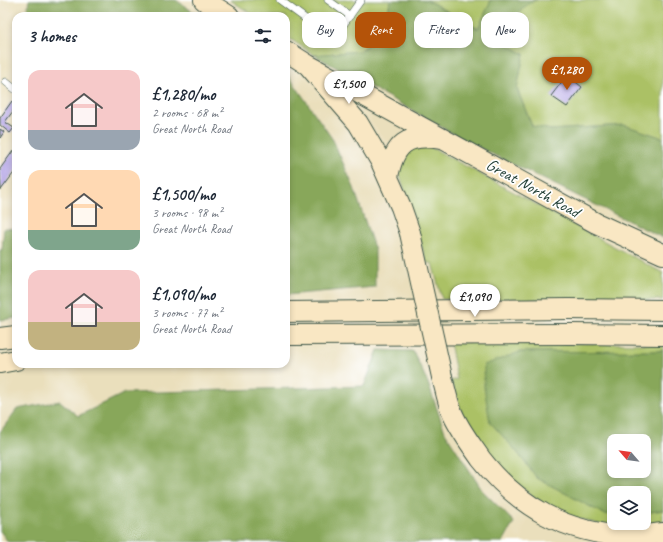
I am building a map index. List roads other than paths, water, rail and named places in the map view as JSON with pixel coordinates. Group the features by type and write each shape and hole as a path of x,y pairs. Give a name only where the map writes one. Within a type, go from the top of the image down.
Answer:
{"main road":[{"path":"204,0 220,12"},
{"path":"290,54 308,65 358,123 381,162 410,234 442,377 451,409 467,440 496,478 521,500 541,514 577,528 600,534 629,536 663,533"},
{"name":"Great North Road","path":"308,65 596,223 663,254"},
{"path":"388,177 390,162 396,149 406,140 420,136 446,140"},
{"path":"290,312 568,309 663,310"},
{"path":"290,335 663,335"},
{"path":"0,338 12,336"},
{"path":"0,363 12,361"}],"lane":[{"path":"280,0 333,39 361,0"},
{"path":"328,0 350,16"},
{"path":"6,82 12,87"}]}
